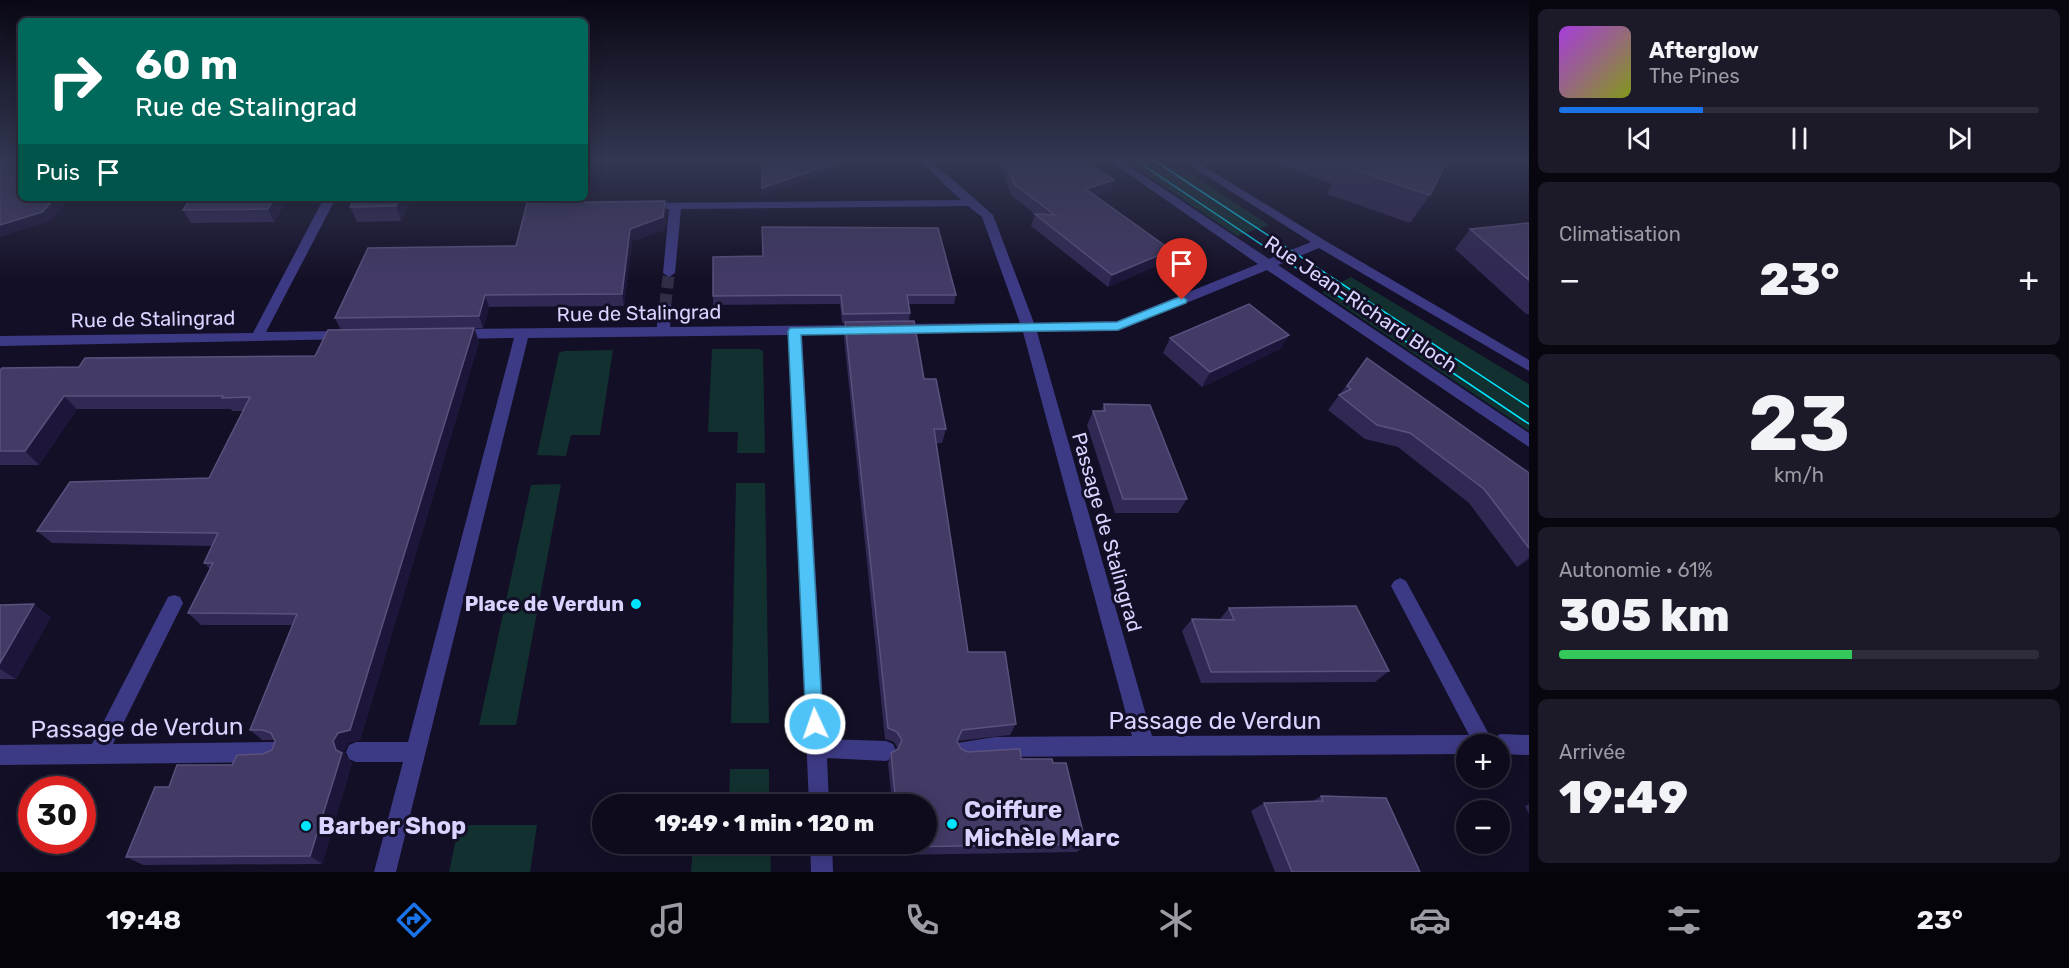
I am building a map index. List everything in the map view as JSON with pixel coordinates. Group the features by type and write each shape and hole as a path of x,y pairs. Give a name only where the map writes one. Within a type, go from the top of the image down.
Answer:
{"street":[{"name":"Passage de Stalingrad","path":"967,200 987,215 1029,327 1145,747"},
{"name":"Rue Jean-Richard Bloch","path":"1172,200 1529,441"},
{"name":"Rue Jean-Richard Bloch","path":"1250,200 1529,366"},
{"path":"257,337 328,201"},
{"path":"538,201 545,204 569,205"},
{"path":"628,206 971,203"},
{"path":"669,273 675,207"},
{"name":"Rue de Stalingrad","path":"442,334 1118,326 1320,243"},
{"path":"663,333 665,306"},
{"path":"795,331 818,794"},
{"path":"385,872 522,334"},
{"name":"Rue de Stalingrad","path":"0,342 361,335"},
{"path":"1400,586 1479,734"},
{"path":"98,753 174,603"},
{"name":"Passage de Verdun","path":"964,750 995,747 1456,744"},
{"path":"1510,744 1529,745"},
{"path":"816,748 886,751"},
{"name":"Passage de Verdun","path":"0,755 275,752"},
{"path":"356,752 416,752"},
{"path":"821,854 822,872"}],"green space":[{"path":"1184,200 1230,200 1269,225 1237,236"},
{"path":"1351,277 1529,384 1529,431 1322,292"},
{"path":"712,349 759,349 763,351 765,453 737,453 738,432 708,432"},
{"path":"613,350 600,435 571,435 566,456 537,455 559,353"},
{"path":"736,483 765,483 769,723 731,723"},
{"path":"561,484 516,725 479,725 531,485"},
{"path":"730,769 769,769 769,794 729,794"},
{"path":"459,825 537,825 530,872 449,872"},
{"path":"692,854 770,854 771,872 691,872"}],"building":[{"path":"0,200 52,201 42,212 0,225"},
{"path":"1035,200 1101,200 1171,250 1112,275 1035,214 1055,215"},
{"path":"189,201 272,201 268,209 183,210"},
{"path":"353,201 398,201 396,206 350,207"},
{"path":"665,201 663,217 630,229 622,294 485,295 479,316 335,318 368,248 516,246 527,203"},
{"path":"1529,223 1529,280 1470,229"},
{"path":"762,227 938,228 956,295 907,295 910,313 843,314 841,295 713,296 713,257 763,256"},
{"path":"1249,304 1289,335 1210,372 1170,338"},
{"path":"914,321 924,379 936,379 946,429 934,429 968,652 1005,652 1016,724 962,730 957,741 961,749 968,752 1020,749 1021,759 1052,759 1053,763 1066,763 1086,844 937,846 937,794 895,794 891,753 898,749 902,740 897,732 888,728 845,322"},
{"path":"474,328 350,730 338,733 333,741 336,750 342,753 310,856 126,857 155,787 169,787 177,765 232,765 237,755 263,754 272,750 275,741 271,733 263,730 250,730 297,614 188,613 213,563 204,563 218,533 37,531 70,482 209,478 250,397 64,396 25,451 0,451 0,370 2,368 79,367 85,358 315,356 328,330"},
{"path":"1367,358 1529,473 1529,548 1484,489 1410,433 1377,425 1339,395 1351,389 1347,386"},
{"path":"1104,404 1150,405 1187,499 1123,499 1093,411 1105,411"},
{"path":"34,604 0,663 0,605"},
{"path":"1356,606 1389,671 1211,672 1192,619 1234,620 1229,608"},
{"path":"1321,796 1386,798 1420,872 1292,872 1264,803 1323,801"}],"tunnel":[{"path":"665,306 669,273"}],"tram line":[{"path":"1195,200 1529,424"},
{"path":"1214,200 1529,407"}],"place":[{"name":"Place de Verdun","path":"636,604"},
{"name":"Coiffure Michèle Marc","path":"952,824"},
{"name":"Barber Shop","path":"306,826"}],"route":[{"path":"815,724 795,331 1118,326 1182,300"}]}
